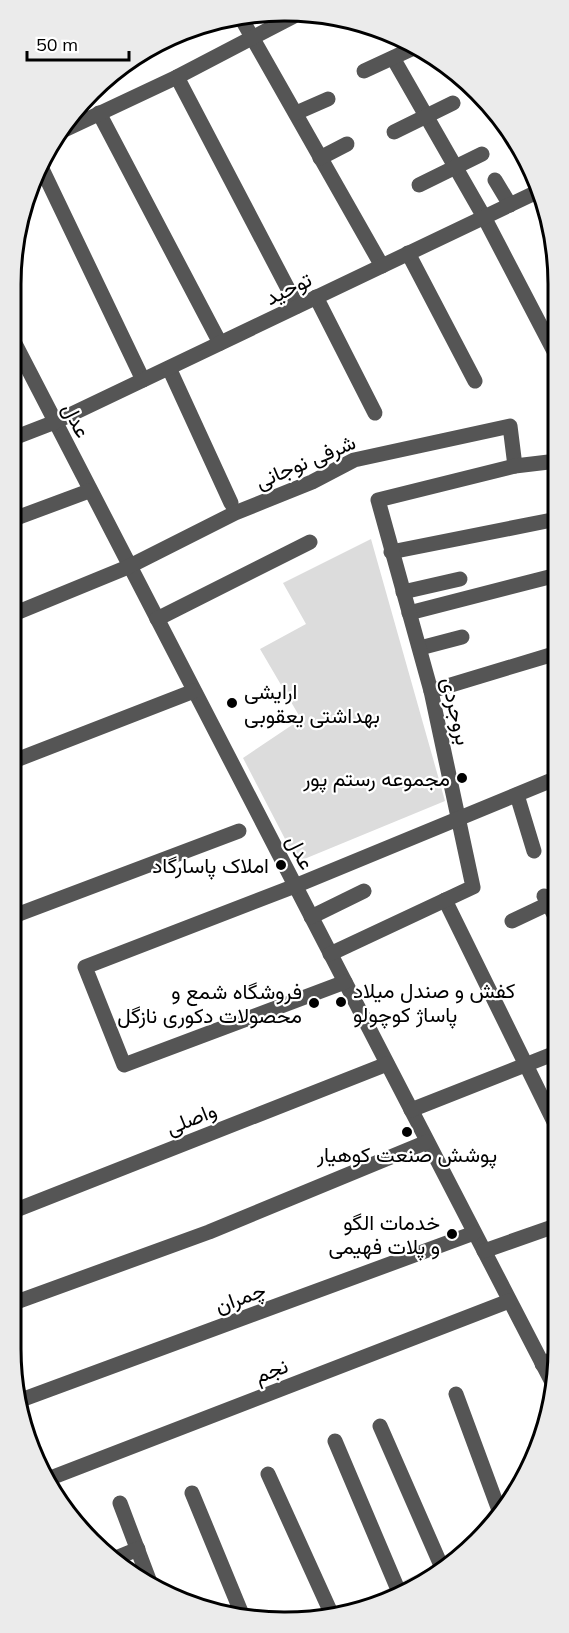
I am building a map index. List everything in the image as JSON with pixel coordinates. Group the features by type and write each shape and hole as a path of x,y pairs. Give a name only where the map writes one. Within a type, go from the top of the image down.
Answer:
{"street":[{"path":"74,125 177,77 285,21"},
{"path":"245,24 382,266"},
{"path":"364,70 407,51"},
{"path":"393,58 484,217 548,340"},
{"path":"177,77 297,306"},
{"path":"296,113 328,99"},
{"path":"394,132 453,102"},
{"path":"99,113 220,343"},
{"path":"320,158 346,144"},
{"path":"419,185 482,154"},
{"path":"45,175 143,380"},
{"path":"495,180 510,205"},
{"name":"توحید","path":"21,435 55,422 532,194"},
{"path":"408,253 475,381"},
{"path":"316,297 375,413"},
{"name":"عدل","path":"21,357 547,1372"},
{"path":"169,368 231,503"},
{"name":"شرفی نوجانی","path":"21,611 128,567 235,513 312,482 354,460 510,426 515,466"},
{"path":"515,466 548,462"},
{"name":"بروجردی","path":"330,954 472,887 431,691 378,500 515,466"},
{"path":"21,516 89,491"},
{"path":"391,552 548,521"},
{"path":"157,619 310,542"},
{"path":"410,613 548,577"},
{"path":"403,592 460,579"},
{"path":"420,648 462,637"},
{"path":"431,691 548,656"},
{"path":"21,758 194,691"},
{"path":"345,982 124,1065 85,967 295,886 548,782"},
{"path":"517,795 534,851"},
{"path":"21,913 238,831"},
{"path":"311,917 364,891"},
{"path":"445,900 548,1109"},
{"path":"512,921 546,900 548,904"},
{"path":"411,1110 548,1056"},
{"name":"واصلی","path":"21,1208 387,1064"},
{"path":"21,1300 209,1232 427,1142"},
{"path":"483,1251 548,1228"},
{"name":"چمران","path":"26,1398 474,1233"},
{"name":"نجم","path":"54,1477 509,1301"},
{"path":"542,1364 547,1362"},
{"path":"456,1394 497,1505"},
{"path":"380,1426 438,1563"},
{"path":"335,1441 397,1587"},
{"path":"268,1474 329,1608"},
{"path":"192,1492 240,1608"},
{"path":"120,1503 147,1573"},
{"path":"122,1556 138,1550"}],"shaded area":[{"path":"371,539 445,801 297,862 243,758 301,719 260,649 306,624 283,583"}],"place":[{"name":"ارایشی بهداشتی یعقوبی","path":"232,703"},
{"name":"مجموعه رستم پور","path":"462,778"},
{"name":"املاک پاسارگاد","path":"281,865"},
{"name":"کفش و صندل میلاد پاساژ کوچولو","path":"341,1002"},
{"name":"فروشگاه شمع و محصولات دکوری نازگل","path":"314,1003"},
{"name":"پوشش صنعت کوهیار","path":"407,1132"},
{"name":"خدمات الگو و پلات فهیمی","path":"452,1234"}]}
